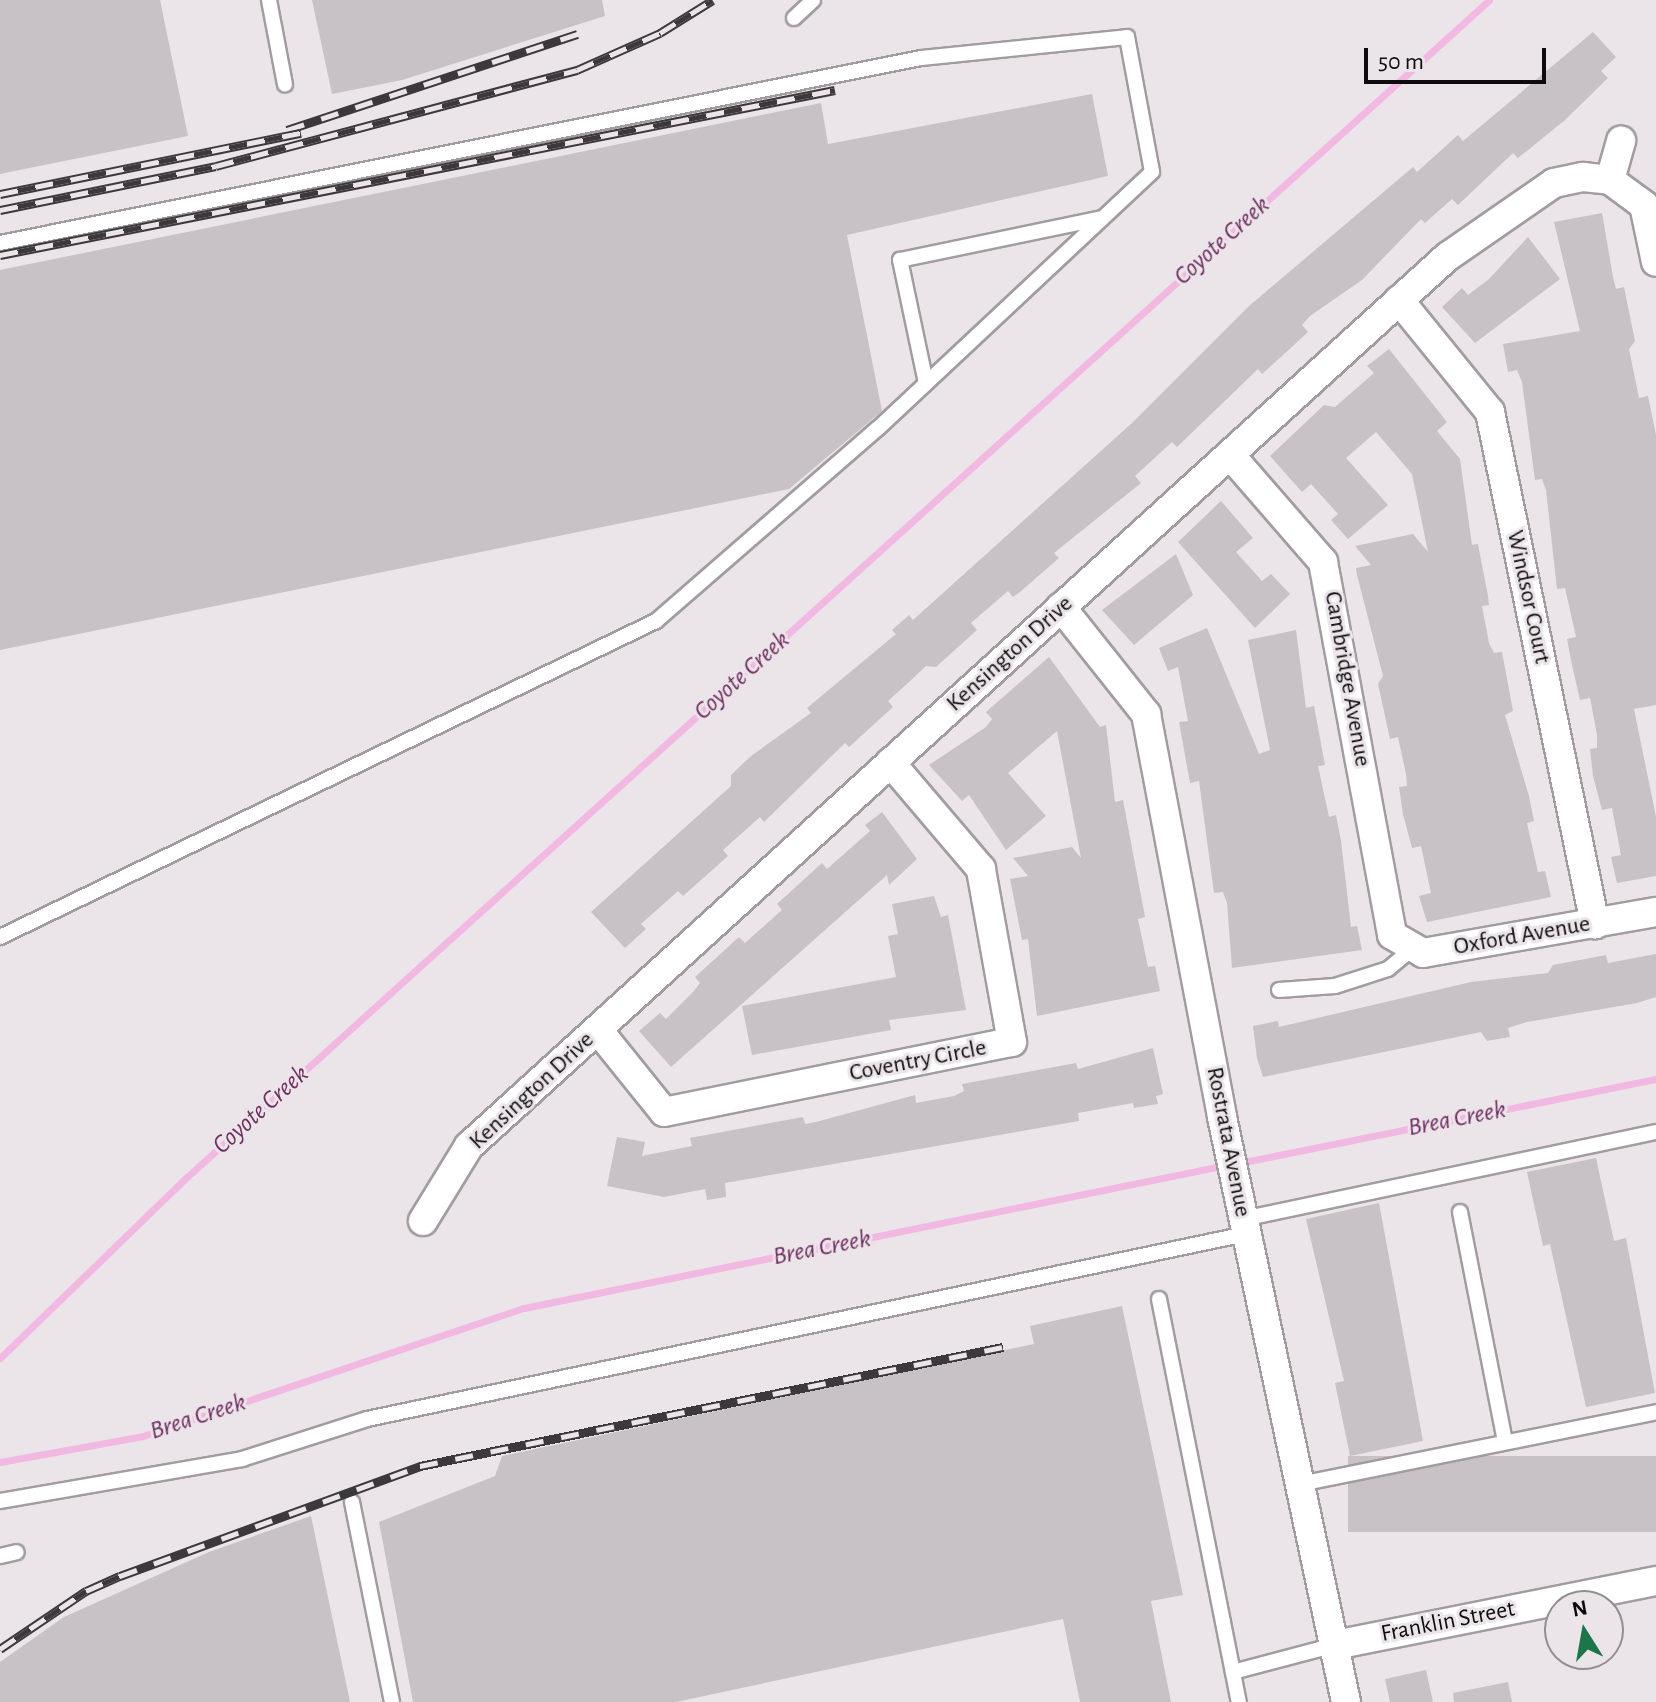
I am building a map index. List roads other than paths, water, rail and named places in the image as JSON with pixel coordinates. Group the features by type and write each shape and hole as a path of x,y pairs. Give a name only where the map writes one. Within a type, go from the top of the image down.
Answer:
{"street":[{"path":"1621,141 1610,180 1644,205 1656,262"},
{"name":"Kensington Drive","path":"423,1221 469,1146 1447,257 1554,183 1610,180"},
{"name":"Windsor Court","path":"1399,300 1490,412 1595,924"},
{"name":"Cambridge Avenue","path":"1231,456 1323,562 1402,941"},
{"name":"Rostrata Avenue","path":"1061,607 1146,714 1222,1117 1346,1702"},
{"name":"Coventry Circle","path":"598,1030 664,1112 1012,1042 981,869 890,762"},
{"name":"Oxford Avenue","path":"1402,941 1423,953 1656,912"},
{"name":"Franklin Street","path":"1335,1645 1656,1581"}],"lane":[{"path":"269,0 285,85"},
{"path":"794,18 813,0"},
{"path":"0,243 921,58 1127,37 1152,172 926,383 656,621 0,937"},
{"path":"926,383 900,260 1103,218"},
{"path":"1279,990 1335,986 1388,969 1402,941"},
{"path":"0,1501 242,1459 367,1419 1656,1132"},
{"path":"1460,1212 1505,1442"},
{"path":"1159,1299 1239,1702"},
{"path":"1300,1484 1656,1412"},
{"path":"352,1502 392,1702"},
{"path":"0,1556 17,1552"},
{"path":"1233,1672 1335,1645"}],"waterway":[{"name":"Coyote Creek","path":"0,1358 187,1177 1489,0"},
{"name":"Brea Creek","path":"1239,1163 1656,1079"},
{"name":"Brea Creek","path":"0,1462 143,1436 524,1308 1226,1165"}],"railway":[{"path":"0,210 216,166 577,70 660,33 713,0"},
{"path":"287,130 578,34"},
{"path":"0,255 835,90"},
{"path":"0,194 301,133"},
{"path":"0,1649 86,1591 120,1576 420,1466 1003,1347"}]}
